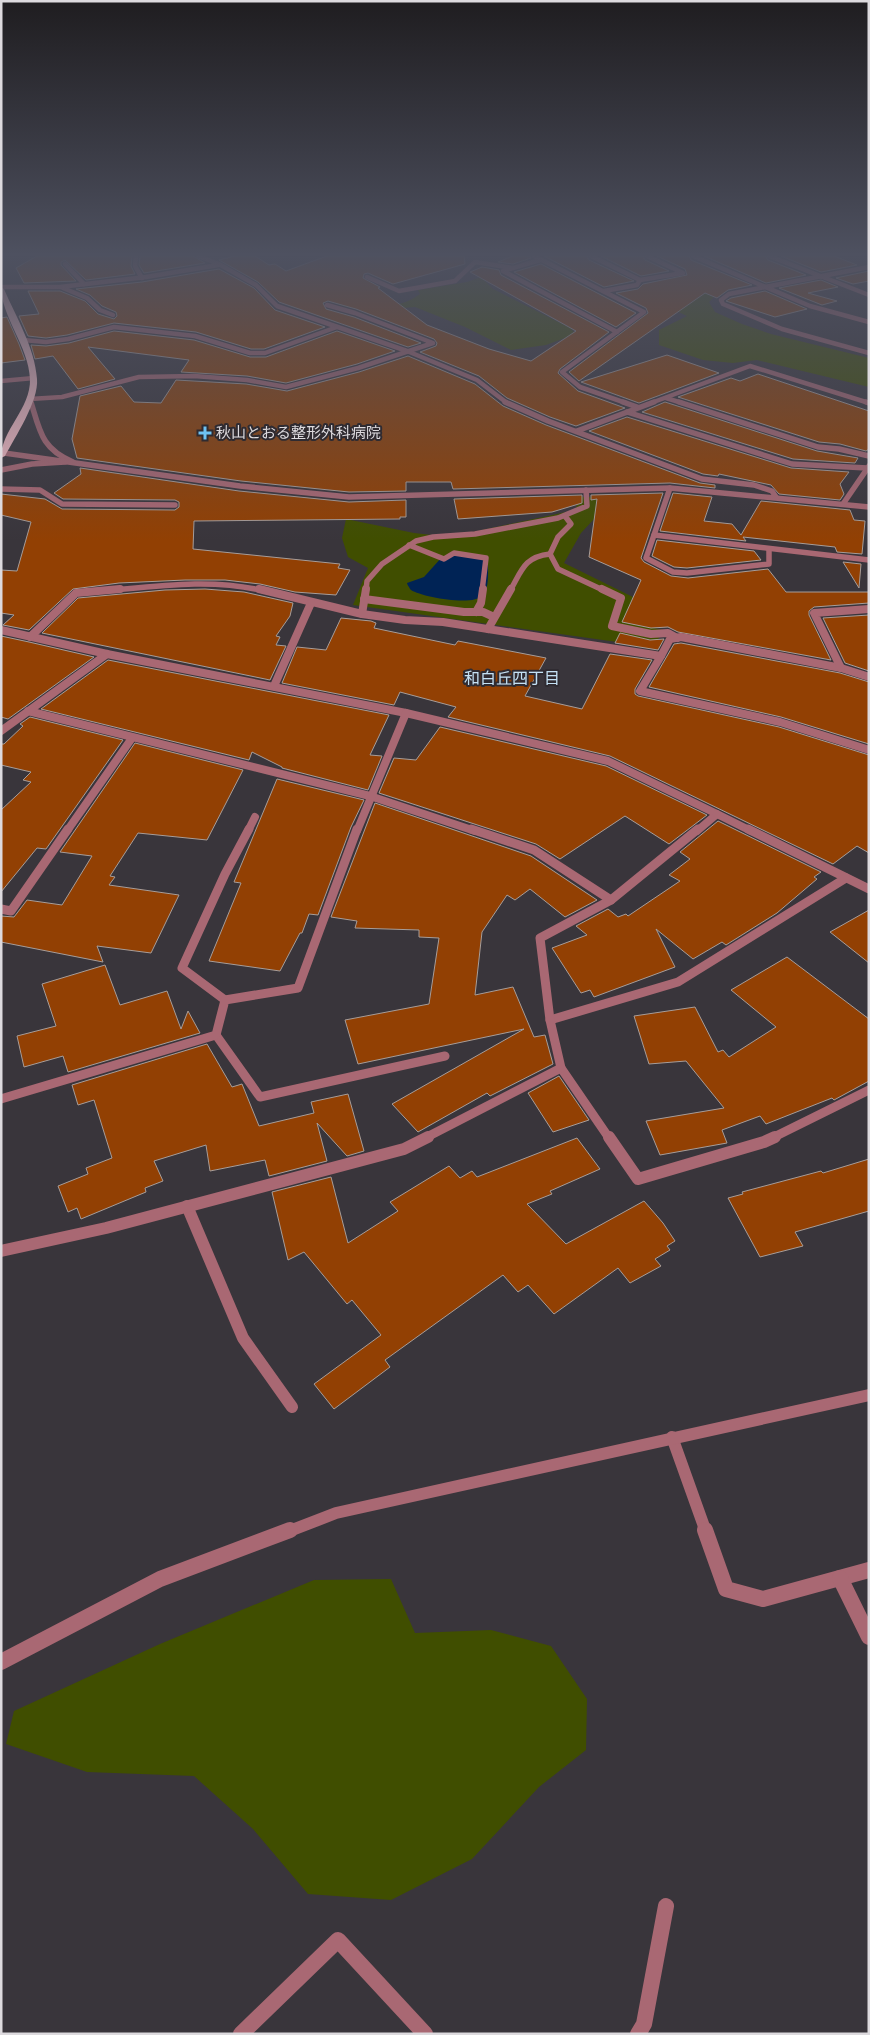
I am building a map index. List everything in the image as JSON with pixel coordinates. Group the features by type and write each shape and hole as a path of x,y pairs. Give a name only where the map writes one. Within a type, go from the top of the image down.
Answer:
{"highway":[{"path":"2,454 30,399 34,378 26,351"}],"street":[{"path":"243,351 265,353 271,351"},
{"path":"73,462 60,457 44,444 30,399 62,397 139,377 194,376 247,380 286,387 358,368 407,351 476,380 506,403 576,431 702,479 754,485 772,491 776,497"},
{"path":"591,351 562,372 580,387 637,407"},
{"path":"576,431 750,366 869,402"},
{"path":"1,381 34,378"},
{"path":"666,398 818,447 839,449 869,456"},
{"path":"627,412 792,464 868,467"},
{"path":"2,454 73,462 240,486 349,496 670,488 869,507"},
{"path":"1,470 32,464 73,462"},
{"path":"843,504 868,467"},
{"path":"670,488 646,558 673,572 687,573 770,564 769,549"},
{"path":"1,489 40,490 62,504 175,505"},
{"path":"362,614 365,605 366,581 382,564 408,545 424,538 476,534 565,516 587,506 586,490"},
{"path":"550,554 558,537 571,524 565,516"},
{"path":"654,534 869,560"},
{"path":"408,545 444,558 454,553 486,558 481,603 476,612"},
{"path":"488,629 528,560 540,555 550,554"},
{"path":"550,554 558,570 620,598 612,626 651,634 668,633 677,638"},
{"path":"30,637 76,593 198,583 245,586 362,614 488,629 661,656"},
{"path":"364,599 483,612 494,617"},
{"path":"274,686 311,603"},
{"path":"841,668 814,613 869,609"},
{"path":"1,630 107,654 406,713 608,761 869,889"},
{"path":"869,677 841,668 681,637 670,639 640,691 780,722 869,750"},
{"path":"1,731 107,654"},
{"path":"28,711 370,796 534,850 611,900"},
{"path":"255,817 225,874 182,968 225,1000 298,988 370,796 406,713"},
{"path":"1,909 11,911 132,738"},
{"path":"717,814 611,900 540,938 550,1020 561,1068 638,1179 764,1142 869,1090"},
{"path":"550,1020 678,982 846,878"},
{"path":"225,1000 216,1035 260,1097 446,1056"},
{"path":"1,1099 216,1035"},
{"path":"1,1251 106,1228 404,1149 561,1068"},
{"path":"187,1206 243,1338 292,1406"},
{"path":"1,1662 160,1579 336,1513 672,1437 869,1395"},
{"path":"672,1437 726,1589 763,1599 869,1570"},
{"path":"840,1578 869,1637"},
{"path":"638,2034 644,2024 666,1906"},
{"path":"241,2034 338,1940 426,2034"}],"green space":[{"path":"677,351 840,351 869,358 869,387 757,360 733,363 703,360"},
{"path":"580,497 611,497 581,533 564,563 639,600 628,623 664,630 653,647 353,605 368,568 348,557 342,538 346,519 414,533 450,537 575,510"},
{"path":"391,1579 415,1633 491,1630 551,1646 587,1699 586,1750 539,1787 472,1859 391,1900 308,1894 253,1829 194,1776 87,1772 6,1744 14,1711 160,1644 314,1580"}],"water":[{"path":"462,554 479,557 488,565 486,589 478,599 448,600 417,593 410,589 407,583 424,577 442,557"}],"building":[{"path":"1,351 22,351 25,360 1,363"},
{"path":"33,351 91,351 115,379 78,389 53,356 35,359"},
{"path":"119,351 230,351 250,357 266,357 282,351 395,351 357,364 286,383 247,376 181,372 189,360"},
{"path":"496,351 531,361 546,351 584,351 560,369 558,373 578,391 625,408 576,426 507,398 479,376 420,352"},
{"path":"597,351 622,351 579,381 569,372"},
{"path":"667,355 719,373 639,403 581,382"},
{"path":"408,356 475,384 503,406 546,425 700,483 715,485 715,488 670,483 453,489 451,482 406,482 406,491 349,492 241,481 77,458 72,439 80,396 121,386 134,402 161,403 176,380 246,384 287,391 359,372"},
{"path":"758,374 869,411 869,449 866,451 840,444 819,442 678,397 731,378 740,381"},
{"path":"665,402 817,451 858,458 855,463 793,459 642,412"},
{"path":"627,417 791,468 849,472 840,484 844,494 840,500 779,494 771,485 719,474 718,476 703,474 589,431"},
{"path":"80,468 239,491 349,502 406,500 406,517 400,517 400,519 194,521 193,549 340,564 338,568 350,570 336,595 295,592 260,584 225,580 119,583 73,589 29,630 3,625 14,615 1,613 1,570 17,571 31,522 1,515 1,494 45,499 62,509 175,510 179,507 179,502 175,500 63,499 54,493 81,474"},
{"path":"663,493 641,558 644,562 671,576 688,578 768,569 786,592 869,592 869,603 814,607 809,611 809,615 831,660 678,632 668,627 651,628 622,622 641,580 589,557 597,499 591,500 591,495"},
{"path":"673,493 712,497 704,521 732,524 741,535 761,501 850,510 854,520 865,521 862,554 837,552 835,547 743,537 746,541 660,531"},
{"path":"582,495 582,503 552,512 458,519 454,499"},
{"path":"657,540 754,551 761,560 687,568 674,567 652,556"},
{"path":"843,562 861,564 859,588"},
{"path":"205,589 244,592 293,603 290,616 276,636 280,637 276,645 286,646 270,680 42,633 78,598 165,590"},
{"path":"869,615 869,671 845,663 823,618"},
{"path":"341,618 371,621 376,623 374,628 455,645 458,641 546,658 525,696 582,709 610,654 652,660 635,689 635,694 638,696 779,727 869,755 869,853 857,846 833,864 610,756 448,717 456,707 400,692 394,705 282,683 297,647 326,650"},
{"path":"620,633 650,640 664,639 658,650 615,643"},
{"path":"1,636 94,657 8,719 1,717"},
{"path":"681,643 840,673 869,682 869,744 781,717 649,687 674,644"},
{"path":"108,660 389,715 370,755 382,756 368,790 282,768 252,752 249,760 41,709"},
{"path":"30,717 123,740 46,849 37,848 1,892 1,810 31,782 23,780 31,772 1,765 1,744 4,744 23,726 20,724"},
{"path":"440,727 606,766 707,815 669,844 625,816 560,859 536,844 379,793 394,758 416,760"},
{"path":"135,743 243,770 207,840 138,833 110,876 115,877 109,885 179,895 151,953 97,946 103,962 1,942 1,916 14,917 27,900 62,905 92,856 60,852"},
{"path":"277,779 364,800 351,827 318,915 309,914 302,933 300,933 280,971 209,961 241,883 234,882"},
{"path":"375,803 531,856 597,900 565,917 530,889 515,900 507,895 482,932 475,995 513,987 534,1037 545,1035 553,1064 490,1096 487,1093 418,1132 392,1104 524,1029 358,1064 345,1020 429,1004 439,938 419,937 419,930 355,928 357,921 331,917"},
{"path":"718,821 821,872 814,877 817,879 777,913 726,945 722,942 693,959 656,929 675,967 594,997 590,990 581,993 552,948 587,935 576,926 608,909 618,917 626,914 628,916 680,881 669,875 690,859 680,852"},
{"path":"869,910 869,963 830,932"},
{"path":"787,957 869,1019 869,1081 834,1100 832,1098 766,1124 760,1116 722,1130 727,1143 660,1155 646,1121 724,1108 686,1061 649,1064 634,1016 695,1007 718,1052 723,1050 729,1057 776,1027 731,990"},
{"path":"105,965 120,1005 167,991 181,1029 188,1011 200,1033 68,1072 63,1056 24,1067 17,1036 56,1026 42,984"},
{"path":"207,1044 232,1087 242,1084 259,1126 314,1113 311,1102 348,1094 364,1151 347,1156 317,1123 327,1161 269,1176 265,1160 210,1171 206,1145 154,1161 163,1181 145,1188 146,1192 81,1219 77,1208 68,1212 58,1186 88,1174 86,1168 112,1158 94,1100 78,1105 72,1085"},
{"path":"559,1076 589,1120 553,1132 528,1093"},
{"path":"577,1138 600,1169 550,1191 552,1194 527,1204 566,1244 644,1201 663,1223 675,1241 667,1246 670,1250 655,1259 661,1266 630,1283 618,1268 554,1314 528,1285 518,1292 503,1275 385,1360 390,1367 334,1409 314,1384 381,1335 352,1300 347,1304 304,1252 288,1260 272,1192 331,1177 348,1243 398,1211 390,1202 449,1166 460,1178 472,1171 477,1177"},
{"path":"869,1159 869,1211 795,1232 803,1246 760,1257 728,1198 743,1194 742,1192 821,1171 823,1173"}],"place":[{"name":"秋山とおる整形外科病院","path":"205,433"}],"district":[{"name":"和白丘四丁目","path":"512,679"}]}
